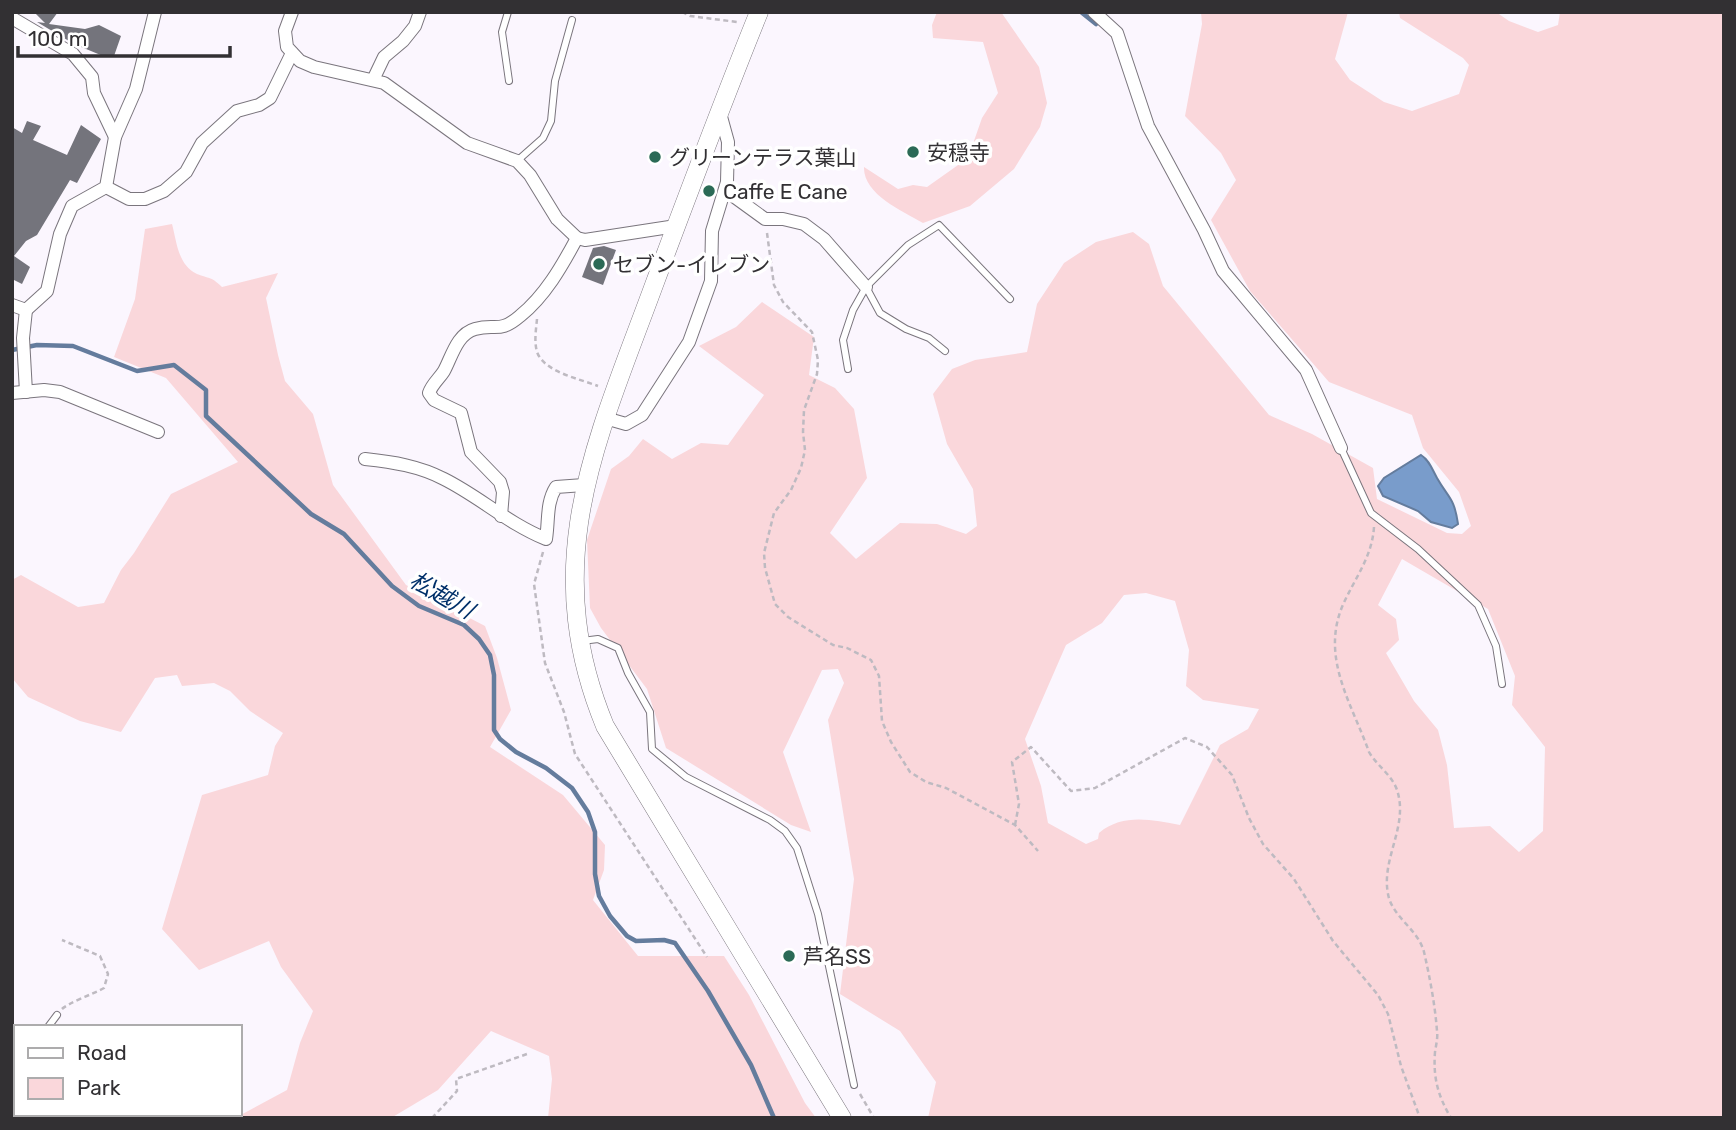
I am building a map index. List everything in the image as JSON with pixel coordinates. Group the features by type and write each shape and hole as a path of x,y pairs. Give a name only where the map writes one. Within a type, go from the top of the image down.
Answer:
{"street":[{"path":"106,187 114,137 136,89 155,12"},
{"path":"292,12 285,31 287,47 300,61 314,67 384,83 467,143 517,161 530,175 557,219 577,238 585,240 676,226"},
{"path":"373,80 384,57 403,41 415,26 420,12"},
{"path":"1094,12 1108,22 1116,33 1148,126 1223,271 1306,370 1341,447"},
{"path":"12,18 73,54 86,69 92,77 94,93 114,137"},
{"path":"756,18 605,418 584,485 574,564 574,600 591,692 606,726 842,1118"},
{"path":"106,187 129,199 145,199 164,191 186,172 202,144 237,111 259,105 270,98 292,53"},
{"path":"605,418 626,424 642,415 689,342 711,281 712,231 725,190 728,142 720,113"},
{"path":"26,392 23,338 26,310 47,291 60,234 72,206 106,187"},
{"path":"725,190 765,219 783,219 804,224 824,239 866,287"},
{"path":"501,516 503,492 500,482 471,452 461,413 434,400 429,393 459,341 471,330 484,327 502,328 520,317 562,265 577,238"},
{"path":"12,305 26,310"},
{"path":"12,393 44,390 60,392 158,432"},
{"path":"365,459 400,462 443,478 501,516 547,539 548,499 556,487 584,485"}],"lane":[{"path":"508,12 502,32 509,81"},
{"path":"517,161 543,138 551,121 555,81 572,20"},
{"path":"848,369 843,340 853,310 866,287 908,245 939,225 1010,299"},
{"path":"866,287 880,313 906,329 929,338 946,351"},
{"path":"1341,447 1371,513 1418,549 1478,605 1496,646 1502,684"},
{"path":"580,641 598,639 618,648 628,673 650,712 652,749 686,776 770,820 785,831 797,849 818,914 855,1086"},
{"path":"50,1025 57,1015"}],"path":[{"path":"682,12 690,16 756,18"},
{"path":"765,219 774,285 783,302 812,332 818,360 817,374 804,410 805,450 801,468 775,513 764,553 765,568 775,604 788,617 832,645 847,648 870,660 879,676 883,721 891,742 910,772 1015,825 1038,851"},
{"path":"536,299 535,341 538,355 551,367 615,391"},
{"path":"1371,513 1374,526 1369,555 1342,607 1336,625 1336,666 1369,752 1394,782 1398,792 1400,824 1387,866 1388,894 1390,904 1414,932 1422,946 1437,1027 1436,1086 1451,1118"},
{"path":"547,539 534,584 545,663 564,712 575,754 707,957"},
{"path":"1015,825 1019,804 1012,762 1031,747 1071,791 1096,788 1185,738 1207,747 1231,775 1263,844 1294,879 1333,941 1378,995 1388,1014 1401,1066 1420,1118"},
{"path":"57,1015 67,1004 86,999 104,988 108,974 100,956 62,940"},
{"path":"432,1118 457,1091 456,1079 527,1054"},
{"path":"855,1086 874,1118"}],"green space":[{"path":"937,12 1001,12 1039,67 1047,103 1040,127 1014,169 970,206 923,223 885,201 865,177 864,167 898,189 913,185 927,187 968,158 982,118 998,93 983,42 933,38 932,25"},
{"path":"1201,12 1348,12 1335,59 1350,80 1384,102 1412,111 1459,94 1469,65 1463,58 1400,18 1399,12 1496,12 1509,21 1538,32 1558,25 1560,12 1724,12 1724,1118 928,1118 936,1082 900,1031 840,994 854,879 828,720 844,683 838,669 822,670 783,752 811,832 791,825 666,748 647,689 601,628 590,608 587,540 611,469 629,456 643,439 672,459 701,443 728,445 764,395 699,346 736,327 762,302 814,337 809,375 835,388 854,409 867,478 830,533 856,559 900,523 937,524 966,534 977,526 973,489 947,444 933,394 952,369 975,360 1027,352 1037,304 1064,263 1096,242 1133,232 1149,244 1163,286 1269,415 1312,434 1373,468 1377,499 1447,533 1462,534 1471,526 1459,492 1423,448 1412,415 1329,382 1250,291 1211,220 1236,180 1221,153 1185,116 1202,24","holes":["1402,559 1488,609 1515,676 1512,705 1545,747 1543,831 1519,852 1490,826 1454,828 1447,765 1438,730 1414,701 1386,653 1399,640 1396,619 1378,605","1146,593 1175,601 1189,650 1186,686 1203,700 1259,709 1248,729 1220,745 1180,825 1128,820 1108,827 1099,833 1098,839 1086,844 1048,823 1041,786 1025,739 1066,645 1102,623 1124,595"]},
{"path":"172,224 179,253 186,265 222,287 278,273 266,298 278,355 285,381 313,414 333,485 406,585 485,626 511,710 490,747 563,795 605,845 604,870 593,900 638,956 724,956 749,995 805,1103 816,1118 548,1118 552,1079 549,1056 491,1031 438,1090 391,1118 235,1118 287,1090 300,1043 313,1011 281,967 269,941 199,970 162,929 202,795 268,775 275,746 283,733 250,711 230,691 214,683 182,686 177,675 155,678 121,732 80,721 28,697 12,678 12,580 21,575 78,607 104,603 121,570 171,494 238,462 166,378 114,357 135,299 145,229"}],"water":[{"path":"1421,455 1453,503 1458,524 1452,528 1431,522 1418,511 1383,496 1378,486 1384,478"}],"building":[{"path":"34,12 58,12 49,24 85,29 99,25 121,36 114,56 103,56 74,44 37,22 45,23"},
{"path":"27,121 41,126 33,140 67,155 81,125 101,139 77,183 70,180 37,235 26,241 14,256 30,267 22,284 12,279 12,127 22,133"},
{"name":"セブン-イレブン","path":"604,246 616,250 603,285 582,277 593,248"}],"waterway":[{"path":"1081,12 1096,24"},
{"name":"松越川","path":"12,350 37,345 73,346 137,371 174,365 206,390 206,416 311,514 344,534 392,586 419,606 464,625 479,639 490,655 494,675 494,730 500,739 516,752 546,768 572,788 588,812 595,832 595,874 599,896 610,916 627,936 636,941 664,940 675,943 708,991 751,1065 774,1118"}],"place":[{"name":"安穏寺","path":"913,152"},
{"name":"グリーンテラス葉山","path":"655,157"},
{"name":"Caffe E Cane","path":"709,191"},
{"name":"セブン-イレブン","path":"599,264"},
{"name":"芦名SS","path":"789,956"}]}
